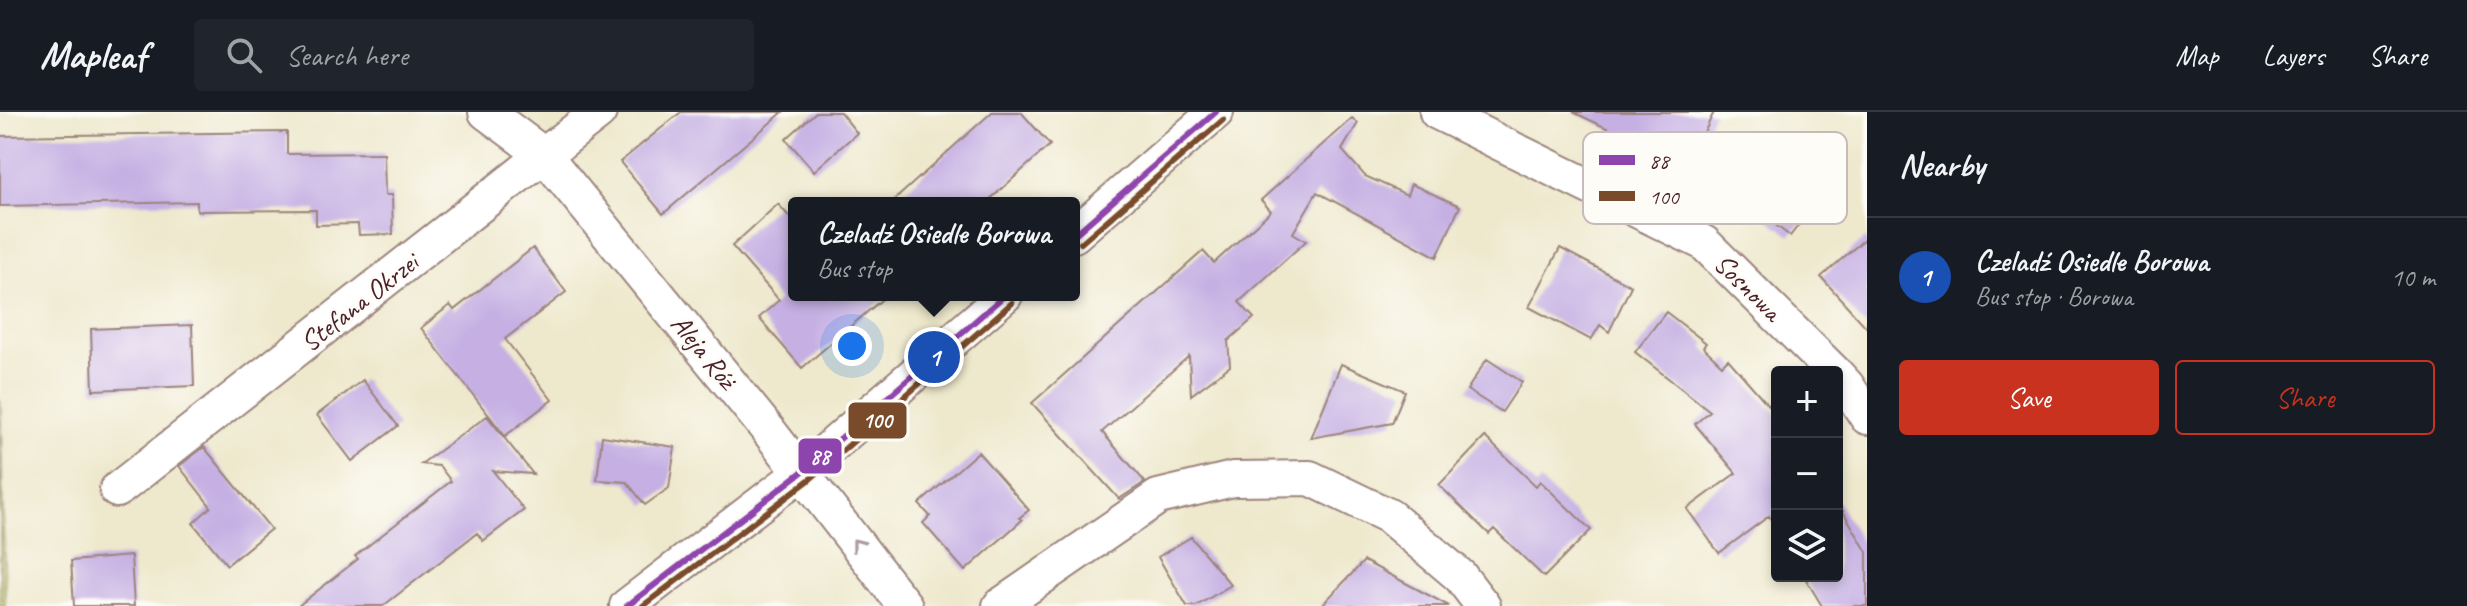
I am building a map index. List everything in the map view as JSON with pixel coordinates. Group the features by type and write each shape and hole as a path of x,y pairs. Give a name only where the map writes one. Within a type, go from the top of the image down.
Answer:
{"street":[{"name":"Aleja Róż","path":"486,112 545,156 802,472 905,606"},
{"name":"Stefana Okrzei","path":"117,490 599,112"},
{"path":"1080,230 1216,112"},
{"name":"Sosnowa","path":"1437,112 1583,184"},
{"name":"Sosnowa","path":"1665,224 1704,243 1827,366"},
{"path":"627,606 802,472 998,301"},
{"name":"Sosnowa","path":"1843,382 1867,417"},
{"path":"1000,606 1158,497 1233,479 1310,478 1389,516 1460,576 1483,606"}],"green space":[{"path":"0,399 5,606 0,606"}],"building":[{"path":"681,112 783,112 663,214 620,162"},
{"path":"816,112 840,112 857,133 814,171 786,139"},
{"path":"992,112 1021,112 1050,145 993,197 898,197"},
{"path":"1573,112 1714,112 1705,132 1615,132"},
{"path":"1352,118 1358,123 1342,150 1365,176 1407,195 1411,184 1460,206 1437,257 1317,192 1293,233 1306,241 1239,302 1254,318 1228,341 1230,366 1191,395 1189,356 1102,432 1145,482 1119,499 1032,403 1203,251 1214,263 1271,211 1261,200"},
{"path":"287,132 287,154 384,153 385,195 392,195 393,234 359,235 358,224 316,225 316,210 197,211 197,202 0,206 0,136"},
{"path":"778,204 788,215 788,301 880,301 802,368 759,318 779,300 732,246"},
{"path":"1774,224 1799,224 1790,236"},
{"path":"1867,237 1867,328 1821,277"},
{"path":"533,248 566,292 505,339 552,400 505,436 421,328 450,305 454,310"},
{"path":"1560,248 1631,286 1609,332 1600,325 1591,340 1529,307"},
{"path":"1666,312 1706,343 1703,347 1722,365 1728,359 1771,408 1771,519 1769,516 1719,553 1687,509 1736,473 1695,424 1710,411 1635,352"},
{"path":"192,325 194,386 93,390 91,329"},
{"path":"1487,359 1522,382 1502,412 1467,390"},
{"path":"1341,364 1405,391 1392,423 1311,438"},
{"path":"363,380 398,426 352,461 317,415"},
{"path":"487,416 533,474 493,471 524,510 483,541 477,533 383,606 298,606 358,559 355,556 451,481 439,466 421,464"},
{"path":"602,436 675,447 669,488 645,505 627,482 597,480"},
{"path":"1485,437 1536,486 1540,481 1591,530 1544,577 1494,529 1489,534 1439,485"},
{"path":"204,447 271,529 227,565 193,523 211,507 179,466"},
{"path":"978,452 1029,510 1019,518 1022,520 965,571 923,523 930,516 919,504"},
{"path":"1843,511 1867,552 1867,606 1822,606 1808,582 1843,582"},
{"path":"1191,537 1231,585 1196,606 1187,606 1158,557"},
{"path":"131,556 134,606 74,606 71,561"},
{"path":"1364,561 1449,606 1321,606"}],"transit line":[{"name":"88","path":"1080,230 1216,112"},
{"name":"100","path":"1081,243 1223,120"},
{"name":"88","path":"627,606 802,472 998,301"},
{"name":"100","path":"643,606 809,480 1012,303"}],"place":[{"name":"Czeladź Osiedle Borowa","path":"934,357"}]}
